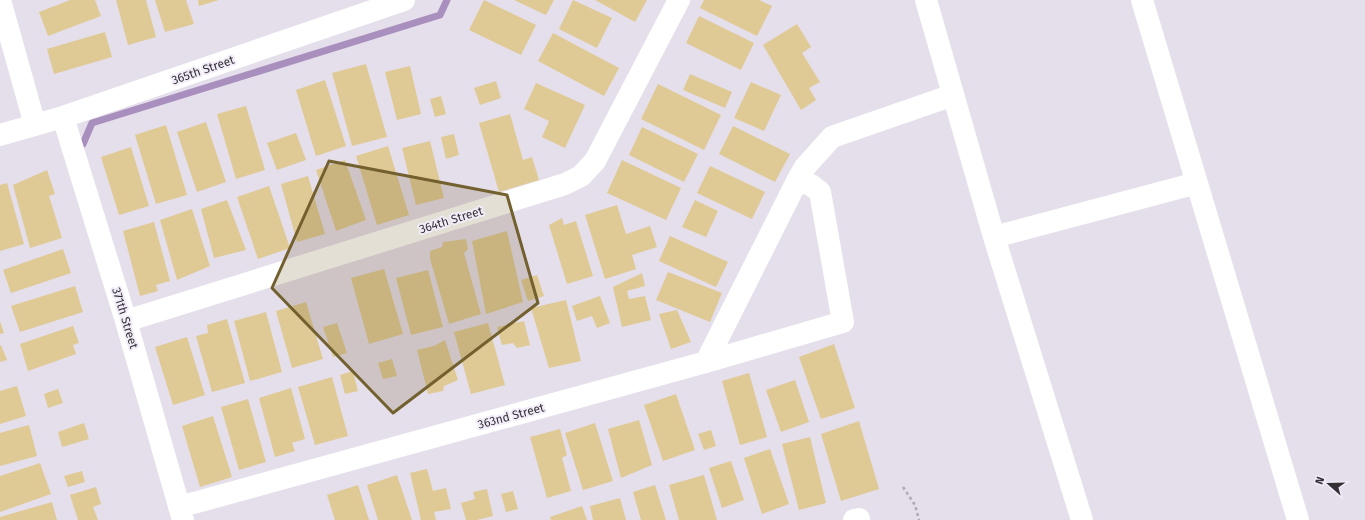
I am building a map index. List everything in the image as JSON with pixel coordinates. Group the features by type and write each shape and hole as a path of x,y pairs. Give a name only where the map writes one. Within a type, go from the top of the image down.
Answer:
{"street":[{"path":"0,0 35,125"},
{"name":"365th Street","path":"0,135 63,117 404,0"},
{"name":"364th Street","path":"126,321 558,187 581,176 594,161 679,0"},
{"path":"926,0 994,237 1082,520"},
{"path":"1142,0 1298,520"},
{"path":"706,362 797,181 805,167 832,137 953,95"},
{"name":"371th Street","path":"63,117 126,321 181,514"},
{"name":"363nd Street","path":"181,514 843,322 820,192 811,185 797,181"},
{"path":"994,237 1197,183"}],"path":[{"path":"903,487 915,505 919,520"}],"highlighted area":[{"path":"329,161 507,195 538,303 393,413 272,288"}],"building":[{"path":"70,0 95,0 101,16 48,36 39,12"},
{"path":"116,0 146,0 156,37 128,45"},
{"path":"155,0 186,0 194,24 165,32"},
{"path":"198,0 219,0 199,6"},
{"path":"484,0 536,25 521,55 469,30"},
{"path":"514,0 554,0 546,15"},
{"path":"573,0 612,18 597,48 559,29"},
{"path":"595,0 647,0 635,22"},
{"path":"704,0 759,0 772,6 757,36 700,8"},
{"path":"699,16 754,43 741,70 686,43"},
{"path":"797,24 811,47 802,53 820,82 809,88 816,100 801,110 763,45"},
{"path":"105,32 112,57 54,74 47,49"},
{"path":"553,33 619,68 604,96 538,61"},
{"path":"366,64 387,137 352,146 332,73"},
{"path":"410,66 421,114 397,120 385,72"},
{"path":"690,74 732,92 725,108 683,90"},
{"path":"325,80 346,146 316,156 296,90"},
{"path":"496,81 501,98 480,105 474,88"},
{"path":"751,82 781,95 764,131 734,118"},
{"path":"536,83 585,105 565,148 542,137 549,121 524,109"},
{"path":"658,84 721,115 704,150 641,119"},
{"path":"441,96 446,114 435,117 430,99"},
{"path":"246,106 265,170 236,179 217,114"},
{"path":"510,114 523,160 532,157 539,180 499,192 479,123"},
{"path":"206,122 226,182 197,192 177,132"},
{"path":"166,125 187,195 156,204 135,135"},
{"path":"733,126 790,154 775,182 719,154"},
{"path":"642,127 698,154 684,182 629,155"},
{"path":"296,133 306,160 277,170 267,143"},
{"path":"454,134 459,155 446,159 441,137"},
{"path":"430,141 444,198 416,205 402,148"},
{"path":"388,146 409,215 377,225 356,156"},
{"path":"131,147 149,206 119,215 101,157"},
{"path":"345,160 366,220 336,231 316,170"},
{"path":"622,160 681,188 666,220 607,193"},
{"path":"710,166 765,192 752,219 697,193"},
{"path":"47,170 55,194 49,196 62,238 30,248 13,185"},
{"path":"308,176 325,234 297,242 281,184"},
{"path":"7,183 24,244 0,251 0,185"},
{"path":"269,186 290,248 258,259 237,197"},
{"path":"227,200 246,250 214,258 201,209"},
{"path":"695,200 718,211 706,237 682,227"},
{"path":"617,205 626,234 650,226 657,247 632,255 636,269 605,279 585,215"},
{"path":"192,209 210,266 177,280 160,220"},
{"path":"562,218 564,225 576,221 593,276 567,284 549,225"},
{"path":"154,222 170,281 156,285 158,291 140,296 123,231"},
{"path":"507,231 523,302 486,314 472,241"},
{"path":"670,236 728,262 716,287 659,261"},
{"path":"466,239 468,249 464,253 481,314 449,324 430,259 430,251 442,247 443,242"},
{"path":"63,249 71,273 11,293 3,270"},
{"path":"384,269 403,334 369,344 351,278"},
{"path":"428,270 443,327 411,335 396,278"},
{"path":"668,272 722,293 710,322 656,300"},
{"path":"642,273 645,286 627,291 629,299 645,296 651,320 622,327 613,287"},
{"path":"537,275 544,296 528,301 521,280"},
{"path":"75,286 83,312 20,332 11,306"},
{"path":"600,296 610,323 597,328 592,316 577,321 572,306"},
{"path":"566,300 581,361 549,368 531,308"},
{"path":"306,302 323,359 292,368 276,311"},
{"path":"677,310 691,342 671,349 659,314"},
{"path":"266,312 282,372 250,381 234,321"},
{"path":"227,319 245,383 212,392 196,336 208,333 207,325"},
{"path":"0,321 4,333 0,334"},
{"path":"524,321 530,345 517,348 513,343 502,345 497,327"},
{"path":"337,323 347,353 333,357 323,327"},
{"path":"488,323 505,385 471,394 454,332"},
{"path":"73,326 79,343 73,345 76,354 28,371 20,344"},
{"path":"187,337 205,395 173,405 155,347"},
{"path":"445,340 458,380 444,386 443,391 428,394 417,350 434,346"},
{"path":"834,344 855,408 821,419 799,357"},
{"path":"1,345 7,360 0,362 0,346"},
{"path":"392,359 397,376 383,379 378,363"},
{"path":"353,371 358,391 345,394 340,375"},
{"path":"749,373 767,437 740,445 722,381"},
{"path":"332,377 348,436 315,445 298,387"},
{"path":"795,380 809,422 781,432 766,390"},
{"path":"17,386 26,416 0,424 0,391"},
{"path":"291,388 305,439 292,443 295,451 275,457 259,398"},
{"path":"58,389 63,403 48,408 44,394"},
{"path":"676,394 695,450 663,461 644,405"},
{"path":"248,399 266,462 239,470 221,407"},
{"path":"213,416 232,477 200,487 182,426"},
{"path":"639,420 652,465 621,478 608,429"},
{"path":"859,421 879,489 841,501 821,434"},
{"path":"84,423 89,439 62,447 58,432"},
{"path":"595,423 613,481 583,490 565,433"},
{"path":"29,425 37,456 0,466 0,433"},
{"path":"560,429 567,455 562,458 571,491 547,498 530,437"},
{"path":"711,430 716,446 704,450 698,434"},
{"path":"810,437 826,503 799,510 782,444"},
{"path":"770,449 789,504 762,514 744,458"},
{"path":"731,461 744,500 722,508 709,468"},
{"path":"40,463 51,494 0,512 0,476"},
{"path":"427,469 433,491 446,488 451,509 434,512 436,520 421,520 410,473"},
{"path":"82,471 85,482 68,487 64,476"},
{"path":"397,475 412,520 378,520 367,485"},
{"path":"704,475 717,520 679,520 669,485"},
{"path":"358,485 369,520 335,520 327,495"},
{"path":"655,485 666,520 641,520 633,492"},
{"path":"96,487 101,504 93,507 98,520 78,520 70,495"},
{"path":"487,489 493,516 477,520 466,520 461,503 475,499 473,492"},
{"path":"513,491 518,509 506,512 501,494"},
{"path":"620,498 626,520 593,520 590,506"},
{"path":"52,502 57,520 0,520 0,517"},
{"path":"582,506 587,520 551,520 550,517"}],"waterway":[{"path":"83,144 92,123 440,15 447,0"}]}
